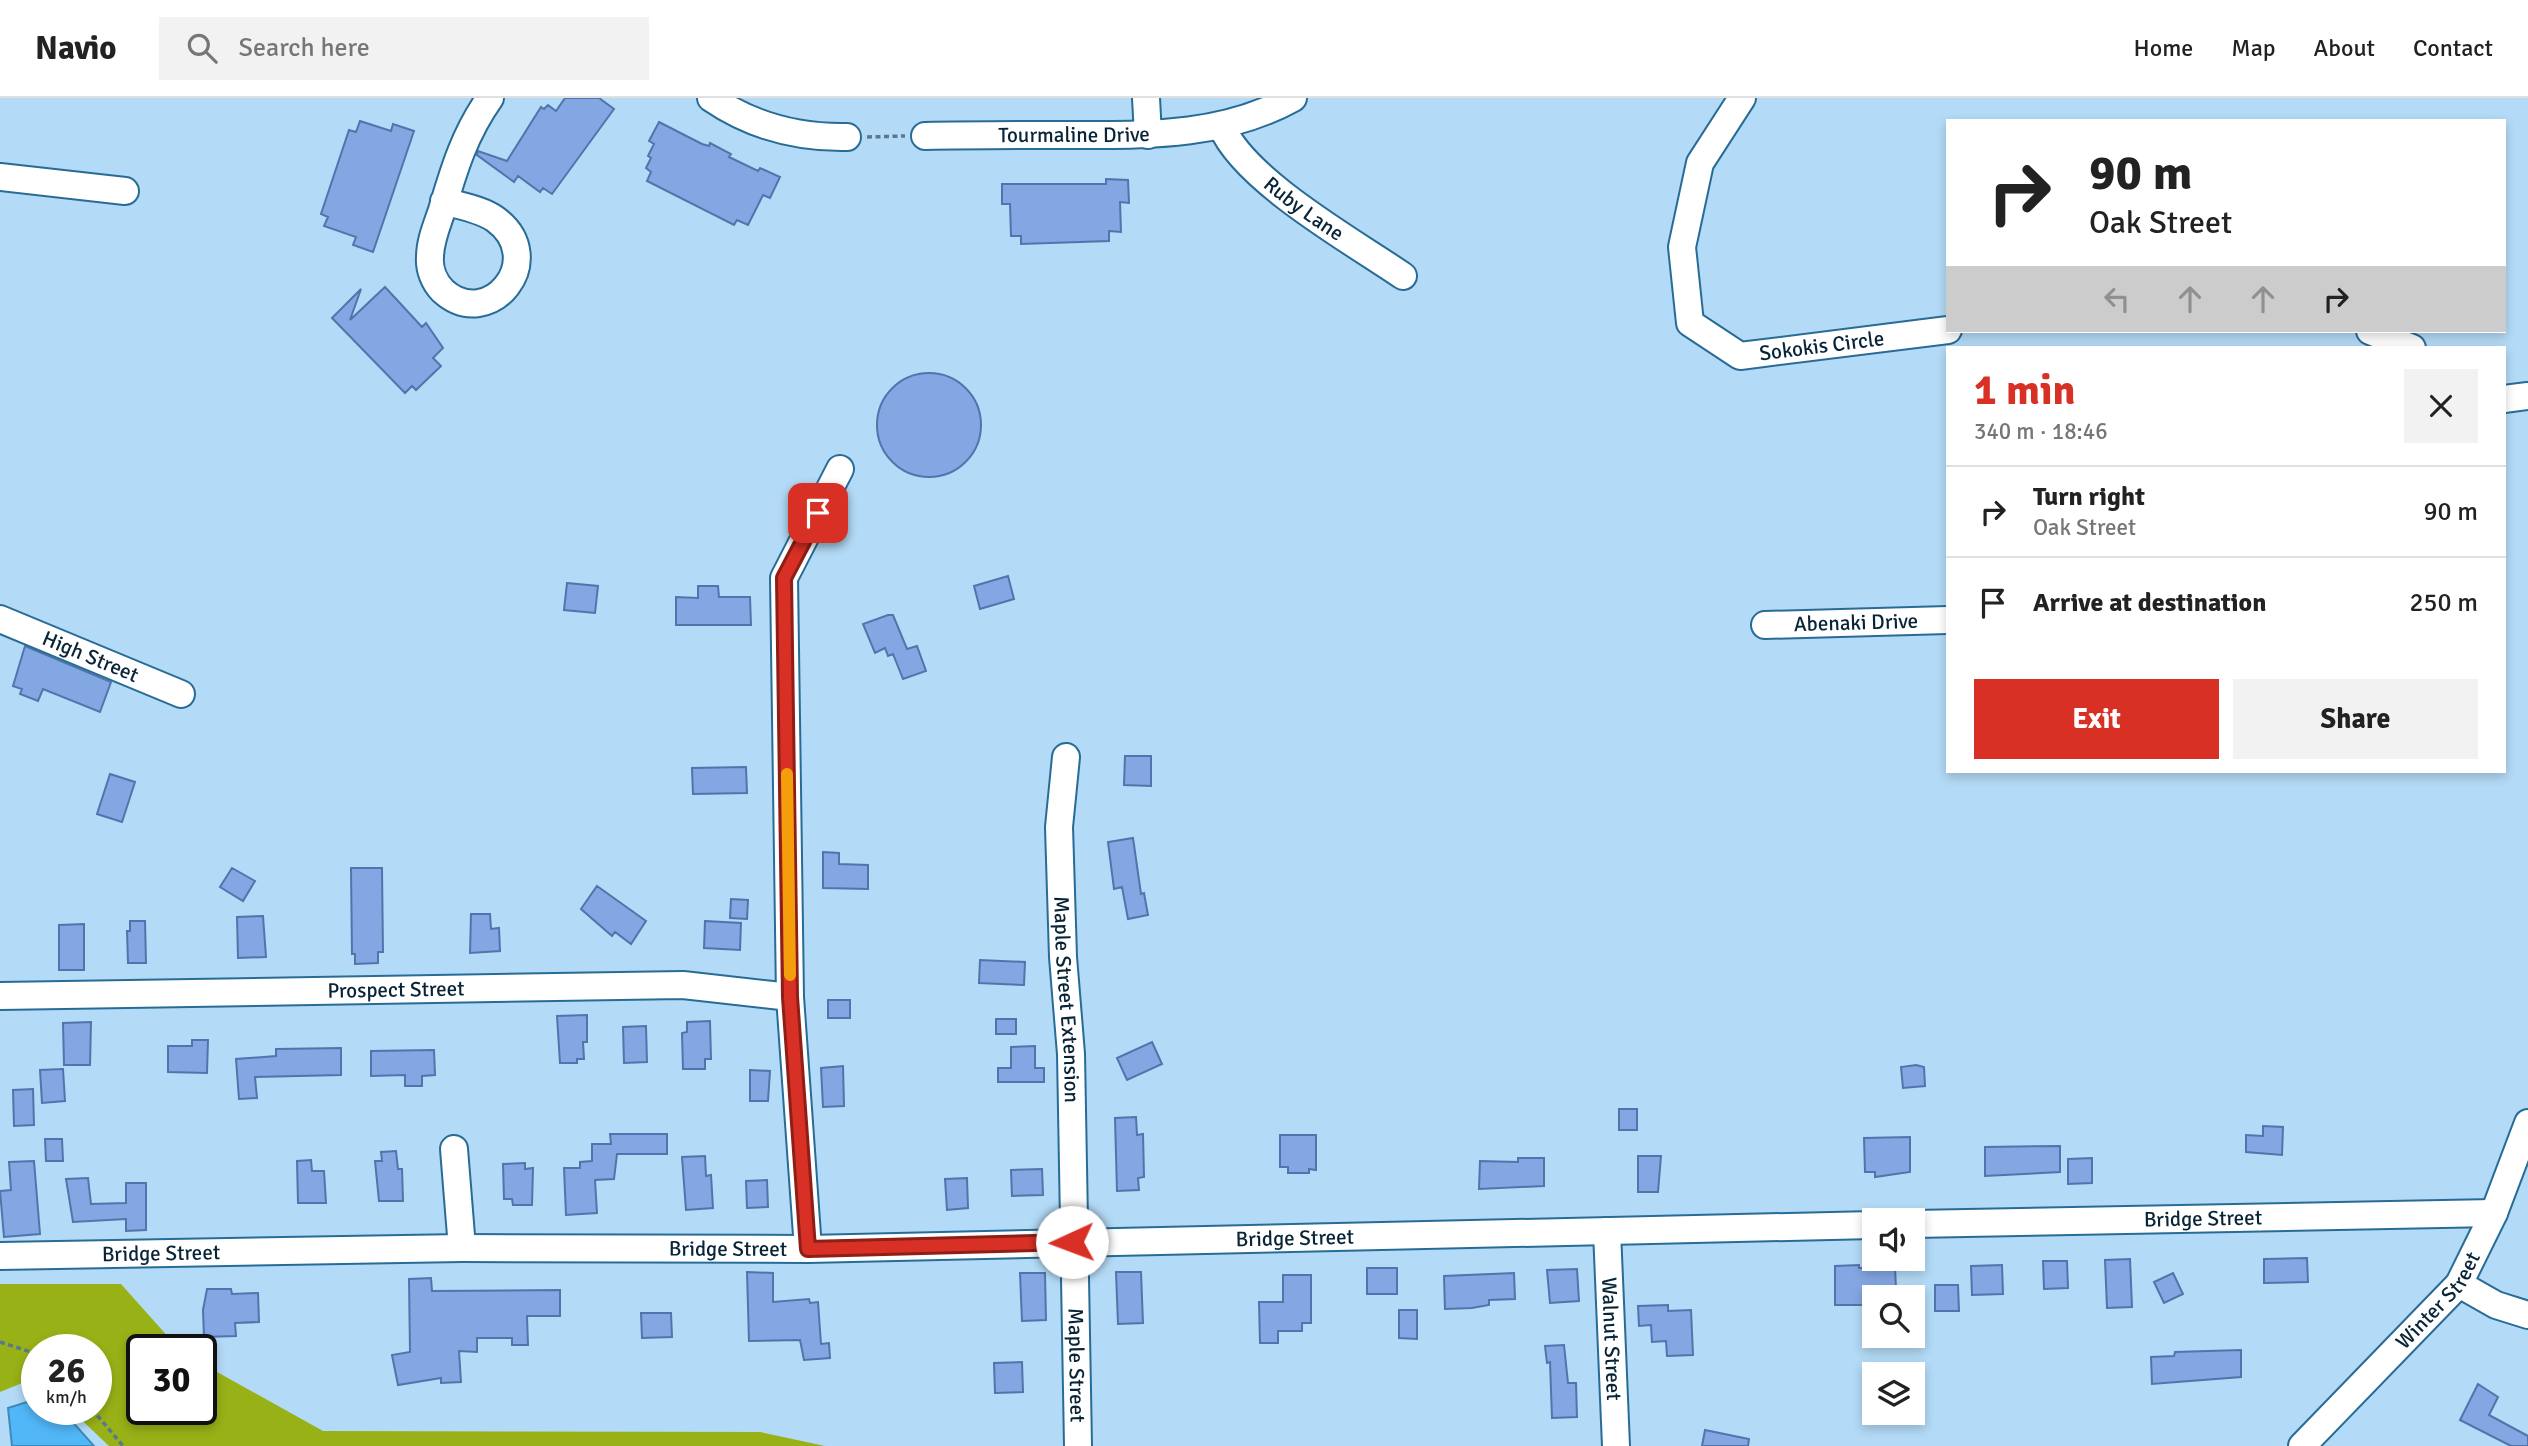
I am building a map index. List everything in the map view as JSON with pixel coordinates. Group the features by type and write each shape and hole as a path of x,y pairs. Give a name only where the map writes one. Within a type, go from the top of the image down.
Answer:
{"street":[{"path":"444,201 458,154 472,122 490,98"},
{"path":"711,98 726,108 782,132 819,137 848,137"},
{"path":"1146,98 1148,135"},
{"name":"Tourmaline Drive","path":"925,136 1148,135 1222,127 1269,111 1293,98"},
{"name":"Sokokis Circle","path":"1742,98 1700,163 1682,247 1690,323 1740,355 1946,330"},
{"name":"Ruby Lane","path":"1222,127 1232,146 1254,171 1403,276"},
{"path":"0,177 125,191"},
{"path":"2375,333 2407,346"},
{"path":"2506,399 2528,396"},
{"path":"808,1249 790,997 784,578 840,469"},
{"name":"High Street","path":"0,619 181,694"},
{"name":"Abenaki Drive","path":"1765,625 1946,620"},
{"name":"Maple Street Extension","path":"1066,757 1059,827 1063,957 1071,1054 1072,1242"},
{"name":"Prospect Street","path":"0,996 683,985 790,997"},
{"name":"Winter Street","path":"2302,1446 2459,1284 2494,1213 2528,1123"},
{"path":"454,1149 463,1248"},
{"name":"Bridge Street","path":"1925,1224 2494,1213"},
{"name":"Bridge Street","path":"0,1256 463,1248 808,1249 1862,1225"},
{"name":"Walnut Street","path":"1607,1231 1616,1446"},
{"name":"Maple Street","path":"1072,1242 1078,1446"},
{"path":"2459,1284 2496,1305 2528,1315"}],"path":[{"path":"848,137 925,136"},
{"path":"0,1342 21,1349"},
{"path":"105,1425 123,1446"}],"green space":[{"path":"0,1284 121,1284 166,1334 126,1334 126,1425 217,1425 217,1372 323,1431 760,1432 825,1446 109,1446 87,1425 112,1425 112,1334 21,1334 21,1383 0,1392"}],"water":[{"path":"21,1404 21,1425 75,1425 94,1446 12,1446 8,1408"}],"building":[{"path":"565,98 599,98 614,109 552,194 543,188 540,192 518,176 514,182 477,155 478,151 507,161 541,107 544,109 548,105 556,111"},
{"path":"360,121 391,131 393,124 414,131 373,252 353,245 356,237 324,226 328,217 321,214 349,130 356,132"},
{"path":"659,122 702,144 709,146 710,143 731,154 729,157 758,171 760,168 780,177 770,198 763,195 748,225 737,220 734,225 647,181 651,172 646,168 651,158 648,156 654,144 649,141"},
{"path":"1106,179 1128,180 1129,203 1120,202 1121,232 1109,231 1109,241 1021,244 1021,236 1011,236 1010,204 1002,204 1002,184 1106,184"},
{"path":"385,287 422,327 426,323 443,348 433,358 441,366 416,390 412,386 405,393 332,318 361,289 350,320"},
{"path":"929,373 949,377 966,388 977,405 981,425 977,445 966,462 949,473 929,477 909,473 892,462 881,445 877,425 881,405 892,388 909,377"},
{"path":"1008,576 1014,599 980,609 974,586"},
{"path":"567,583 598,586 595,613 564,610"},
{"path":"698,586 718,586 719,597 750,597 751,625 676,625 676,597 698,598"},
{"path":"893,615 907,649 917,646 926,671 903,679 893,654 888,656 885,648 875,653 863,624"},
{"path":"25,646 111,682 100,712 43,689 38,701 20,694 22,689 13,686"},
{"path":"1125,756 1151,756 1151,786 1124,785"},
{"path":"746,767 747,793 693,794 692,768"},
{"path":"110,774 135,782 122,822 97,814"},
{"path":"1133,838 1141,894 1144,893 1148,915 1128,919 1122,887 1114,889 1108,842"},
{"path":"823,852 839,853 839,864 868,865 868,889 823,888"},
{"path":"232,868 255,881 243,901 220,887"},
{"path":"351,868 382,868 383,952 378,952 378,963 355,964 355,954 352,954"},
{"path":"597,886 646,921 631,944 615,932 612,936 581,909"},
{"path":"731,899 748,900 747,919 730,918"},
{"path":"471,914 490,914 491,929 499,928 500,951 470,953"},
{"path":"263,916 266,957 238,958 237,917"},
{"path":"130,921 145,921 146,963 128,963 127,931 130,931"},
{"path":"705,921 741,923 740,950 704,948"},
{"path":"84,924 84,970 59,970 59,925"},
{"path":"980,960 1025,962 1024,985 979,983"},
{"path":"828,1000 850,1000 850,1018 828,1018"},
{"path":"587,1015 587,1042 583,1042 584,1059 577,1059 577,1063 560,1063 557,1016"},
{"path":"996,1019 1016,1019 1016,1034 996,1034"},
{"path":"710,1021 711,1059 705,1059 705,1069 683,1069 682,1033 687,1032 687,1022"},
{"path":"91,1022 90,1065 64,1065 63,1023"},
{"path":"646,1026 647,1062 624,1063 623,1027"},
{"path":"192,1040 208,1040 207,1073 168,1072 168,1046 192,1046"},
{"path":"1152,1042 1162,1064 1127,1080 1117,1058"},
{"path":"1035,1046 1035,1068 1044,1068 1044,1082 998,1082 998,1068 1011,1068 1011,1047"},
{"path":"341,1048 341,1075 255,1077 257,1098 239,1099 236,1059 276,1056 276,1049"},
{"path":"434,1050 435,1075 422,1076 422,1086 405,1086 405,1075 371,1076 371,1051"},
{"path":"843,1066 844,1106 823,1107 821,1068"},
{"path":"1901,1067 1924,1067 1925,1086 1903,1088"},
{"path":"63,1069 65,1101 42,1103 40,1070"},
{"path":"750,1070 770,1071 768,1101 750,1101"},
{"path":"33,1089 34,1125 14,1126 13,1090"},
{"path":"1619,1109 1637,1109 1637,1130 1619,1130"},
{"path":"1136,1117 1137,1135 1143,1134 1144,1177 1138,1178 1139,1190 1117,1191 1115,1118"},
{"path":"2263,1126 2283,1127 2282,1155 2246,1152 2246,1135 2263,1136"},
{"path":"610,1134 667,1134 667,1154 617,1154 614,1179 595,1180 597,1213 566,1215 564,1168 580,1168 580,1162 592,1161 592,1144 611,1144"},
{"path":"1280,1135 1316,1135 1316,1170 1309,1169 1309,1173 1288,1173 1288,1167 1280,1167"},
{"path":"1910,1137 1910,1172 1875,1177 1875,1172 1865,1172 1864,1138"},
{"path":"45,1139 62,1139 63,1161 46,1161"},
{"path":"2060,1146 2060,1172 1985,1176 1985,1147"},
{"path":"396,1151 398,1169 402,1169 403,1201 379,1201 375,1161 382,1161 381,1152"},
{"path":"705,1156 706,1176 711,1175 713,1208 686,1210 682,1157"},
{"path":"1638,1156 1661,1156 1658,1192 1638,1192"},
{"path":"1518,1158 1544,1158 1544,1186 1479,1189 1480,1161 1518,1162"},
{"path":"2092,1158 2092,1183 2068,1184 2068,1159"},
{"path":"311,1160 312,1171 324,1171 326,1203 298,1203 297,1161"},
{"path":"34,1161 40,1234 4,1237 0,1191 11,1190 9,1162"},
{"path":"525,1163 525,1169 533,1168 532,1205 513,1205 512,1199 504,1199 503,1164"},
{"path":"1042,1169 1043,1195 1012,1196 1011,1170"},
{"path":"88,1178 91,1204 126,1203 126,1183 146,1183 146,1230 126,1231 126,1219 73,1222 66,1179"},
{"path":"967,1178 968,1208 947,1210 945,1179"},
{"path":"767,1180 768,1207 747,1208 746,1181"},
{"path":"2307,1258 2308,1282 2264,1283 2264,1259"},
{"path":"2130,1259 2132,1307 2107,1308 2105,1260"},
{"path":"2043,1261 2067,1261 2068,1288 2044,1289"},
{"path":"1859,1265 1862,1271 1895,1271 1896,1285 1862,1285 1862,1305 1835,1305 1835,1266"},
{"path":"2002,1265 2003,1294 1972,1295 1971,1266"},
{"path":"1367,1268 1397,1268 1397,1294 1367,1294"},
{"path":"1577,1269 1579,1301 1550,1303 1547,1270"},
{"path":"747,1272 773,1273 773,1302 809,1299 810,1303 818,1302 821,1344 829,1343 830,1358 804,1360 800,1340 749,1341"},
{"path":"1116,1272 1141,1272 1143,1323 1118,1324"},
{"path":"1020,1273 1045,1273 1046,1320 1022,1321"},
{"path":"1514,1273 1515,1299 1489,1300 1489,1305 1472,1308 1445,1309 1444,1276"},
{"path":"2173,1273 2183,1294 2164,1303 2154,1282"},
{"path":"1283,1275 1311,1275 1311,1323 1302,1323 1302,1331 1278,1331 1278,1343 1260,1343 1259,1302 1283,1302"},
{"path":"431,1278 432,1291 560,1290 560,1316 527,1316 528,1345 512,1345 512,1338 477,1338 477,1352 459,1351 461,1382 441,1383 441,1378 398,1385 392,1355 410,1352 409,1279"},
{"path":"1935,1285 1958,1285 1959,1311 1935,1311"},
{"path":"207,1289 231,1289 232,1294 258,1293 259,1322 235,1323 236,1336 204,1334 203,1310"},
{"path":"1668,1305 1668,1311 1691,1310 1693,1355 1667,1356 1666,1341 1652,1342 1651,1325 1639,1326 1638,1306"},
{"path":"1399,1310 1417,1310 1417,1339 1399,1338"},
{"path":"641,1313 671,1313 672,1337 642,1338"},
{"path":"1564,1345 1568,1383 1576,1383 1577,1417 1552,1418 1550,1362 1547,1363 1545,1346"},
{"path":"2241,1350 2241,1377 2152,1384 2151,1357 2174,1356 2175,1352"},
{"path":"1022,1362 1023,1392 995,1393 994,1363"},
{"path":"2478,1384 2498,1397 2489,1415 2528,1436 2528,1446 2511,1446 2460,1420"},
{"path":"1705,1430 1749,1439 1748,1446 1702,1446"}],"slow traffic":[{"path":"787,774 790,975"}],"route":[{"path":"818,513 784,578 790,997 808,1249 1072,1242"}]}
